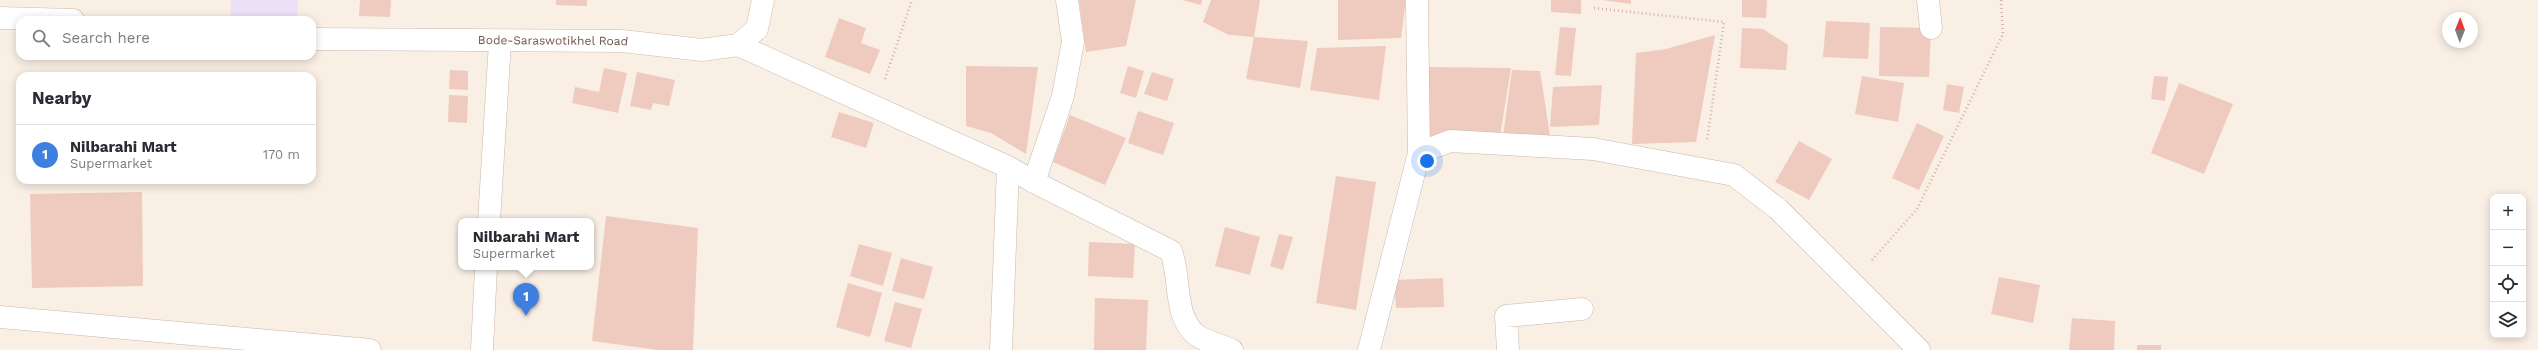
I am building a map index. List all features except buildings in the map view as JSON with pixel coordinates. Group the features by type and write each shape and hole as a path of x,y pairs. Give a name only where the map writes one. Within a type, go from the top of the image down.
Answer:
{"street":[{"path":"763,0 757,29 738,45 1008,167 1034,182 1171,251 1176,264 1181,313 1195,334 1232,350"},
{"path":"1034,182 1063,96 1072,50 1073,42 1067,0"},
{"path":"1369,350 1419,153 1417,0"},
{"path":"1928,0 1931,28"},
{"path":"0,18 16,18"},
{"name":"Bode-Saraswotikhel Road","path":"316,39 500,42 622,41 702,50 738,45"},
{"path":"489,218 500,42"},
{"path":"1419,153 1450,141 1593,149 1734,175 1778,209 1919,350"},
{"path":"1001,350 1008,167"},
{"path":"482,350 486,270"},
{"path":"1508,350 1506,316 1582,309"},
{"path":"0,317 370,350"}],"path":[{"path":"875,107 912,0"},
{"path":"1851,283 1917,209 2003,34 2001,0"},
{"path":"1594,8 1724,22 1702,169"}],"shaded area":[{"path":"231,0 298,0 297,16 230,16"}],"place":[{"name":"Nilbarahi Mart","path":"526,316"}]}
